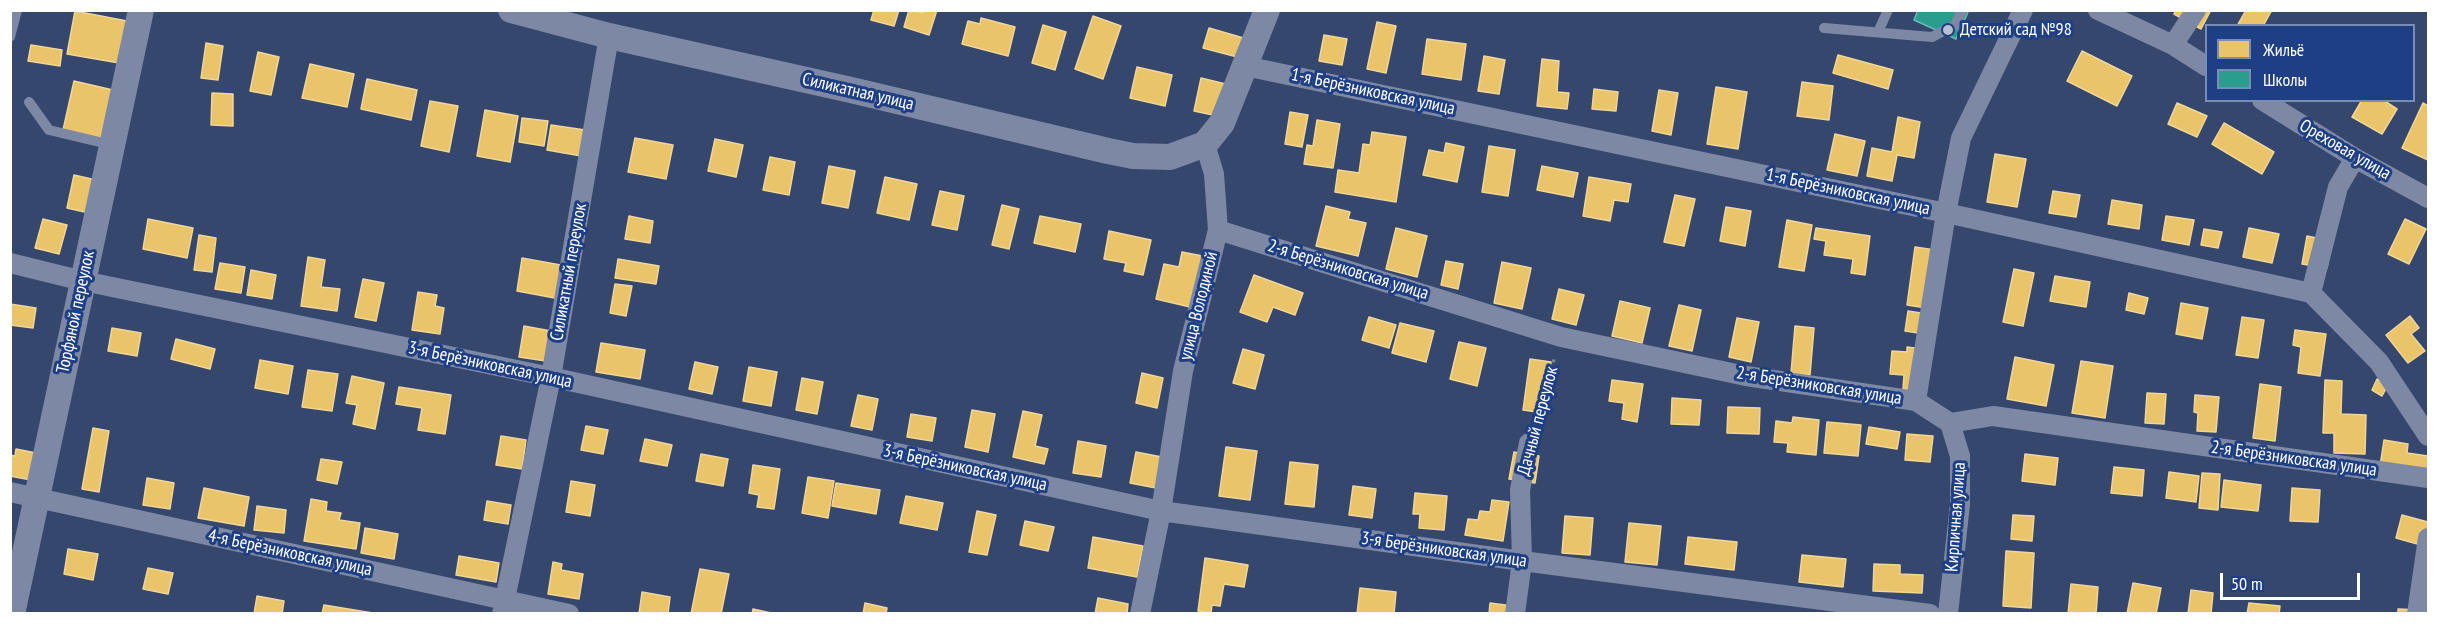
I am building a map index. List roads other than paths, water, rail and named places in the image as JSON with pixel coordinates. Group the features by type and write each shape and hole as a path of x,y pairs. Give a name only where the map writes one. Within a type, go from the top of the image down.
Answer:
{"street":[{"name":"Торфяной переулок","path":"12,614 141,10"},
{"name":"Силикатная улица","path":"511,10 609,36 1133,156 1170,157 1204,144"},
{"path":"1204,144 1222,123 1267,10"},
{"path":"1916,401 1946,213 1962,138 2024,10"},
{"path":"2098,10 2173,45 2205,65"},
{"path":"2173,45 2196,10"},
{"name":"Силикатный переулок","path":"504,607 551,377 609,36"},
{"name":"1-я Берёзниковская улица","path":"1245,66 1946,213 2311,293"},
{"name":"Ореховая улица","path":"2265,102 2355,158 2428,198"},
{"name":"улица Володиной","path":"1140,614 1161,511 1183,371 1218,230 1214,174 1204,144"},
{"path":"2355,158 2338,187 2311,293 2379,362 2428,436"},
{"name":"2-я Берёзниковская улица","path":"1218,230 1561,337 1746,376 1916,401 1950,423 1993,416 2428,478"},
{"name":"3-я Берёзниковская улица","path":"10,263 83,281 551,377 1161,511 1930,614"},
{"name":"Кирпичная улица","path":"1948,614 1960,504 1960,456 1950,423"},
{"name":"Дачный переулок","path":"1515,614 1522,561 1520,490 1529,443"},
{"name":"4-я Берёзниковская улица","path":"10,492 504,607 569,614"},
{"path":"2417,614 2428,538"}],"lane":[{"path":"10,37 17,10"},
{"path":"1878,32 1888,10"},
{"path":"1824,28 1932,37 1955,25 1962,10"},
{"path":"29,102 49,130 112,145"}],"place":[{"name":"Детский сад №98","path":"1948,30"}]}
